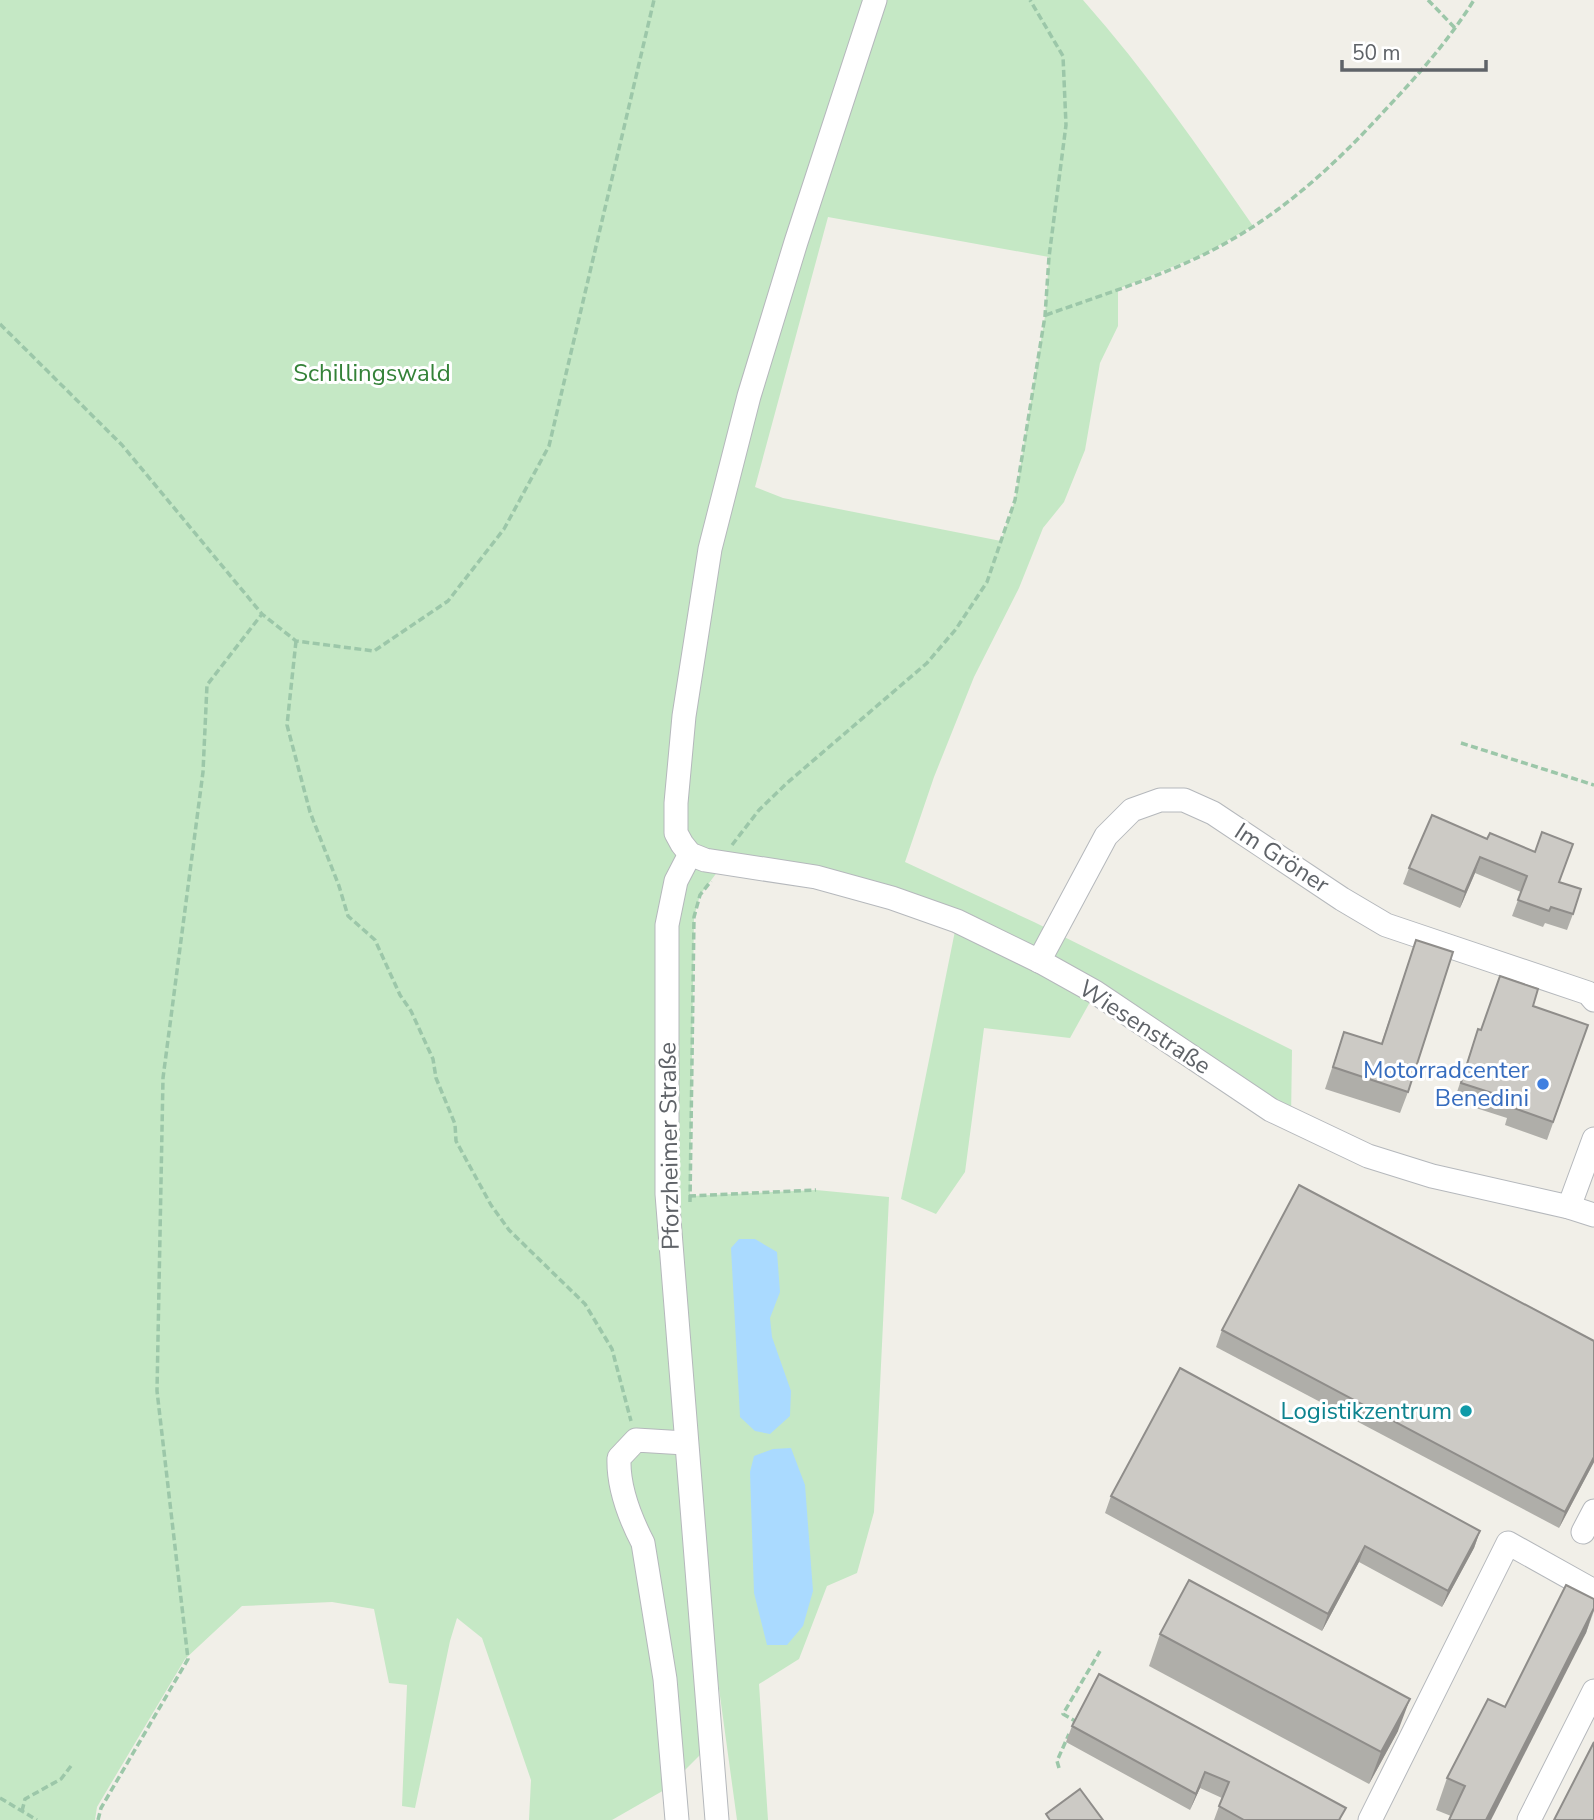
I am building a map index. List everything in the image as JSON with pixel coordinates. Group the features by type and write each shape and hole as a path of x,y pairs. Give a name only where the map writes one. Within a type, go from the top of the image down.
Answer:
{"street":[{"path":"690,854 676,833 676,803 684,716 710,549 753,384 875,0"},
{"name":"Im Gröner","path":"1039,961 1106,836 1132,810 1160,800 1184,800 1213,813 1386,925 1588,993 1594,1000"},
{"name":"Wiesenstraße","path":"690,854 705,860 816,877 892,898 957,921 1095,992 1271,1110 1368,1156 1432,1176 1594,1214"},
{"name":"Pforzheimer Straße","path":"690,854 676,881 667,925 667,1194 717,1820"},
{"path":"1569,1206 1594,1139"},
{"path":"677,1820 665,1679 643,1543 634,1525 619,1475 620,1458 636,1440 685,1443"},
{"path":"1583,1532 1594,1511"},
{"path":"1370,1820 1508,1543 1594,1591"},
{"path":"1530,1820 1594,1691"}],"path":[{"path":"0,324 122,445 262,614 296,641 374,651 447,601 504,529 550,446 654,0"},
{"path":"691,1210 694,917 700,895 724,863 735,839 759,810 927,663 956,629 986,582 1015,500 1045,316 1049,257 1066,125 1063,56 1030,0"},
{"path":"1428,0 1456,29"},
{"path":"1045,316 1206,253 1286,206 1374,122 1427,66 1456,29 1474,0"},
{"path":"98,1820 101,1808 188,1659 157,1391 163,1078 203,772 207,685 262,614"},
{"path":"296,641 287,725 310,812 348,916 375,940 400,995 411,1011 433,1059 436,1078 455,1124 456,1141 491,1205 509,1230 585,1304 612,1349 636,1440"},
{"path":"1461,743 1594,785"},
{"path":"667,1194 690,1196 816,1190"},
{"path":"1059,1768 1057,1761 1075,1721 1063,1714 1100,1651"},
{"path":"22,1811 25,1799 61,1779 71,1766"},
{"path":"0,1798 37,1820"}],"green space":[{"name":"Schillingswald","path":"0,0 1083,0 1150,82 1253,226 1206,253 1118,289 1118,326 1100,363 1085,450 1064,502 1043,528 1019,588 974,677 934,777 905,862 1034,922 1292,1050 1291,1120 1095,993 1070,1038 984,1028 965,1172 936,1214 901,1199 957,921 724,863 700,895 694,917 690,1196 816,1190 889,1197 874,1512 857,1573 827,1586 799,1659 759,1684 768,1820 737,1820 687,1455 700,1755 666,1789 612,1820 529,1820 531,1780 482,1638 457,1618 415,1808 402,1806 407,1685 389,1683 374,1609 332,1602 242,1606 185,1659 97,1807 95,1820 0,1820","holes":["828,217 1049,257 1045,316 1015,500 1001,541 783,498 755,487"]}],"water":[{"path":"739,1239 755,1239 777,1252 780,1292 770,1318 772,1337 791,1391 790,1416 770,1434 755,1431 740,1417 731,1248"},
{"path":"791,1448 805,1485 813,1591 803,1626 787,1645 767,1645 754,1593 750,1472 754,1456 773,1449"}],"building":[{"path":"1432,815 1487,839 1490,833 1535,852 1542,832 1573,844 1559,882 1581,889 1573,914 1551,907 1549,911 1518,900 1527,876 1480,857 1465,892 1409,868"},
{"path":"1416,940 1453,952 1408,1092 1333,1067 1344,1032 1382,1044"},
{"path":"1500,976 1538,989 1533,1006 1588,1025 1553,1122 1511,1107 1514,1100 1461,1083 1478,1029 1481,1030"},
{"name":"Logistikzentrum","path":"1299,1185 1594,1341 1594,1457 1565,1512 1222,1330"},
{"path":"1180,1368 1480,1531 1448,1591 1365,1546 1328,1614 1111,1496"},
{"path":"1189,1580 1410,1699 1381,1752 1160,1634"},
{"path":"1566,1585 1594,1599 1594,1608 1486,1820 1449,1820 1465,1786 1447,1778 1488,1699 1505,1707"},
{"path":"1099,1674 1346,1808 1339,1820 1244,1820 1219,1806 1229,1782 1205,1772 1196,1794 1072,1726"},
{"path":"1594,1742 1594,1820 1554,1820"},
{"path":"1080,1789 1103,1820 1050,1820 1046,1814"}],"place":[{"name":"Motorradcenter Benedini","path":"1543,1084"},
{"name":"Logistikzentrum","path":"1466,1411"}]}
